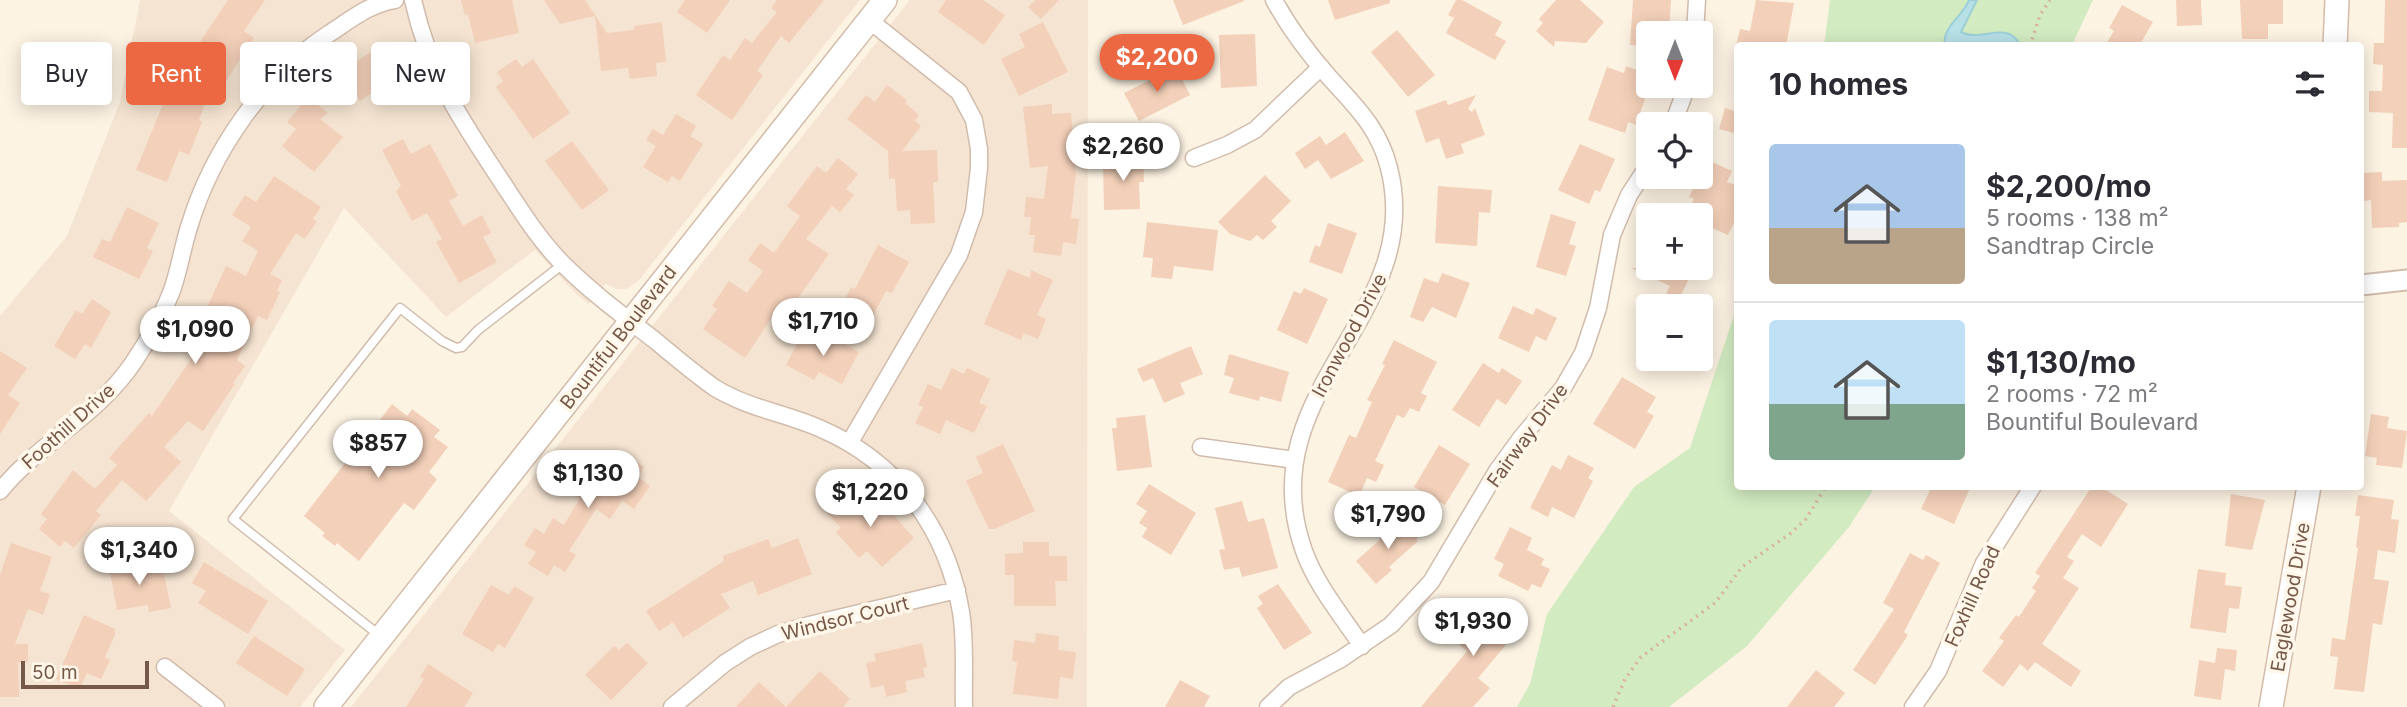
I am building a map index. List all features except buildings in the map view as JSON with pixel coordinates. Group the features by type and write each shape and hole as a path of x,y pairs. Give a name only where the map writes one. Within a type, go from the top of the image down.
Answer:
{"main road":[{"name":"Bountiful Boulevard","path":"326,707 885,0"},
{"path":"2335,42 2337,0"},
{"name":"Eaglewood Drive","path":"2271,707 2308,490"}],"street":[{"name":"Foothill Drive","path":"0,491 33,455 105,397 143,348 171,292 189,227 211,172 230,138 253,106 283,72 321,38 372,7 395,0"},
{"path":"413,0 426,50 448,99 536,233 564,264 604,302 701,378 751,406 818,427 849,442 875,459 922,510 946,555 957,590 963,631 964,707"},
{"name":"Ironwood Drive","path":"1274,0 1297,37 1361,110 1380,143 1393,188 1394,230 1388,259 1378,284 1308,411 1295,460 1293,500 1299,537 1305,554 1323,589 1362,646"},
{"path":"1696,21 1697,0"},
{"path":"849,442 958,255 974,212 979,168 974,120 959,92 869,20"},
{"path":"1194,158 1255,130 1321,67"},
{"name":"Fairway Drive","path":"1268,707 1289,687 1362,646 1391,625 1431,582 1504,461 1563,388 1583,353 1594,323 1608,252 1622,208 1636,185"},
{"path":"2364,285 2407,280"},
{"path":"1201,447 1295,460"},
{"name":"Foxhill Road","path":"1913,707 1932,682 1943,660 1984,563 2006,524 2030,490"},
{"name":"Windsor Court","path":"672,707 725,663 778,634 957,590"},
{"path":"165,667 216,707"}],"lane":[{"path":"381,637 233,519 400,308 442,341 456,348 462,347 478,330 564,264"}],"path":[{"path":"2031,42 2040,15 2050,0"},
{"path":"1613,707 1625,679 1641,657 1716,603 1742,567 1791,533 1806,519 1824,490"}],"shaded area":[{"path":"140,0 860,0 639,280 626,289 616,289 606,284 589,304 576,294 535,250 446,317 344,208 169,511 345,650 300,707 0,707 0,316 67,236 120,102 126,71 126,105 226,105 226,42 132,42"},
{"path":"910,0 1088,0 1087,707 351,707"}],"green space":[{"path":"1830,0 2093,0 2073,42 1825,42"},
{"path":"1734,315 1734,490 1873,490 1849,527 1747,646 1669,707 1517,707 1530,684 1547,614 1634,487 1690,448"}],"water":[{"path":"1969,0 1977,0 1961,32 1977,35 2001,32 2015,37 2018,42 1945,42 1946,33"}]}
